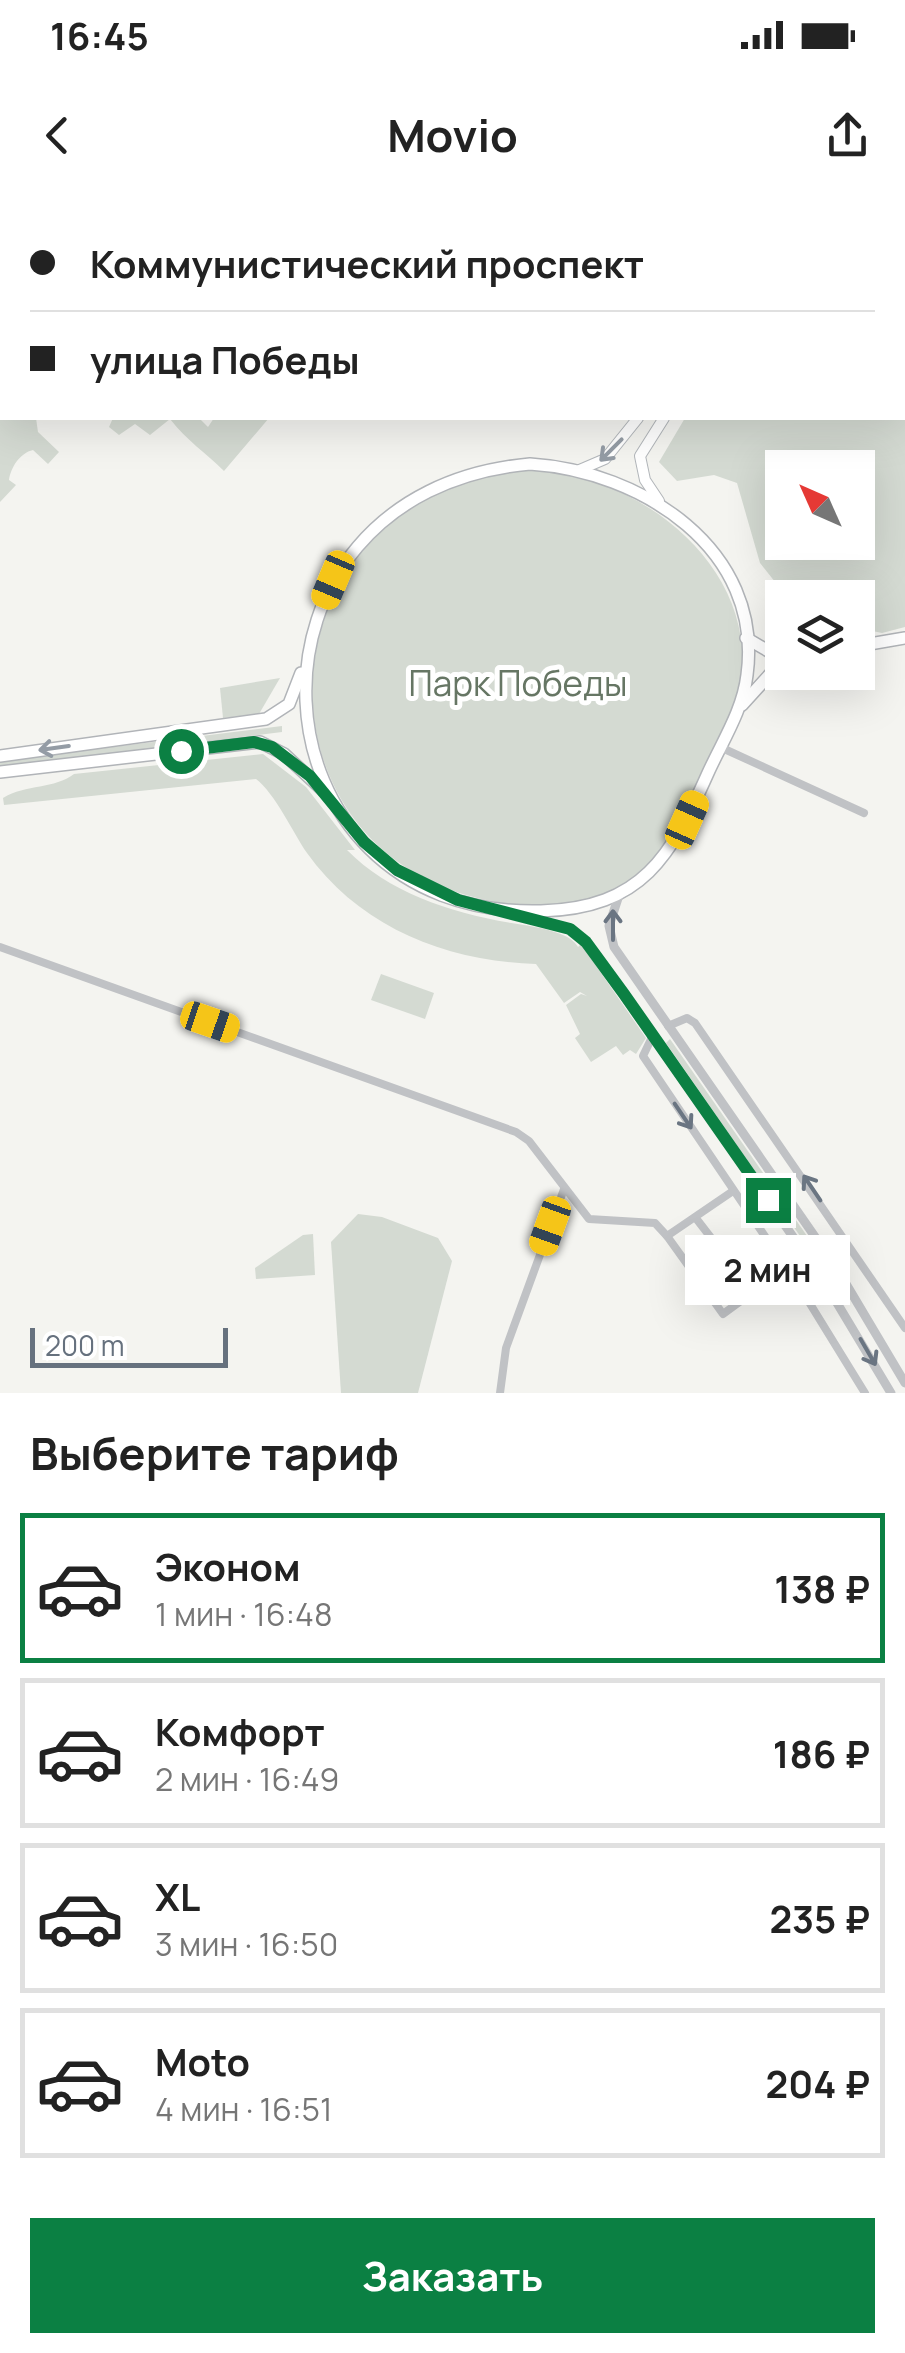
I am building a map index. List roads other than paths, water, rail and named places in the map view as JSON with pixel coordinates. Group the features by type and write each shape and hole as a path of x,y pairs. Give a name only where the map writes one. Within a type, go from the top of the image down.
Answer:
{"main road":[{"path":"576,471 605,459 636,420"},
{"path":"0,772 260,742 298,765 364,842 397,870 458,900 503,910 564,909 620,892 640,881 667,855 737,712 747,676 740,607 721,562 644,480 640,456 663,420"},
{"path":"0,756 266,719 286,708 295,693 317,620 342,565 378,524 404,503 446,481 491,468 530,464 576,471 660,501"},
{"path":"746,638 765,650"},
{"path":"875,643 905,638"},
{"path":"308,654 306,706 312,747 339,809"},
{"path":"737,712 765,680"}],"street":[{"path":"720,747 864,813"},
{"path":"620,892 609,926 614,947 836,1268 905,1384"},
{"path":"503,910 570,929 586,942 822,1278 891,1393"},
{"path":"0,948 516,1132 529,1141 589,1219 656,1223 723,1314 753,1292 695,1218"},
{"path":"864,1393 643,1056 653,1035 668,1026 691,1021 905,1328"},
{"path":"500,1393 506,1348 564,1188"},
{"path":"667,1236 733,1191"}],"park label":[{"name":"Парк Победы","path":"518,683"}]}
